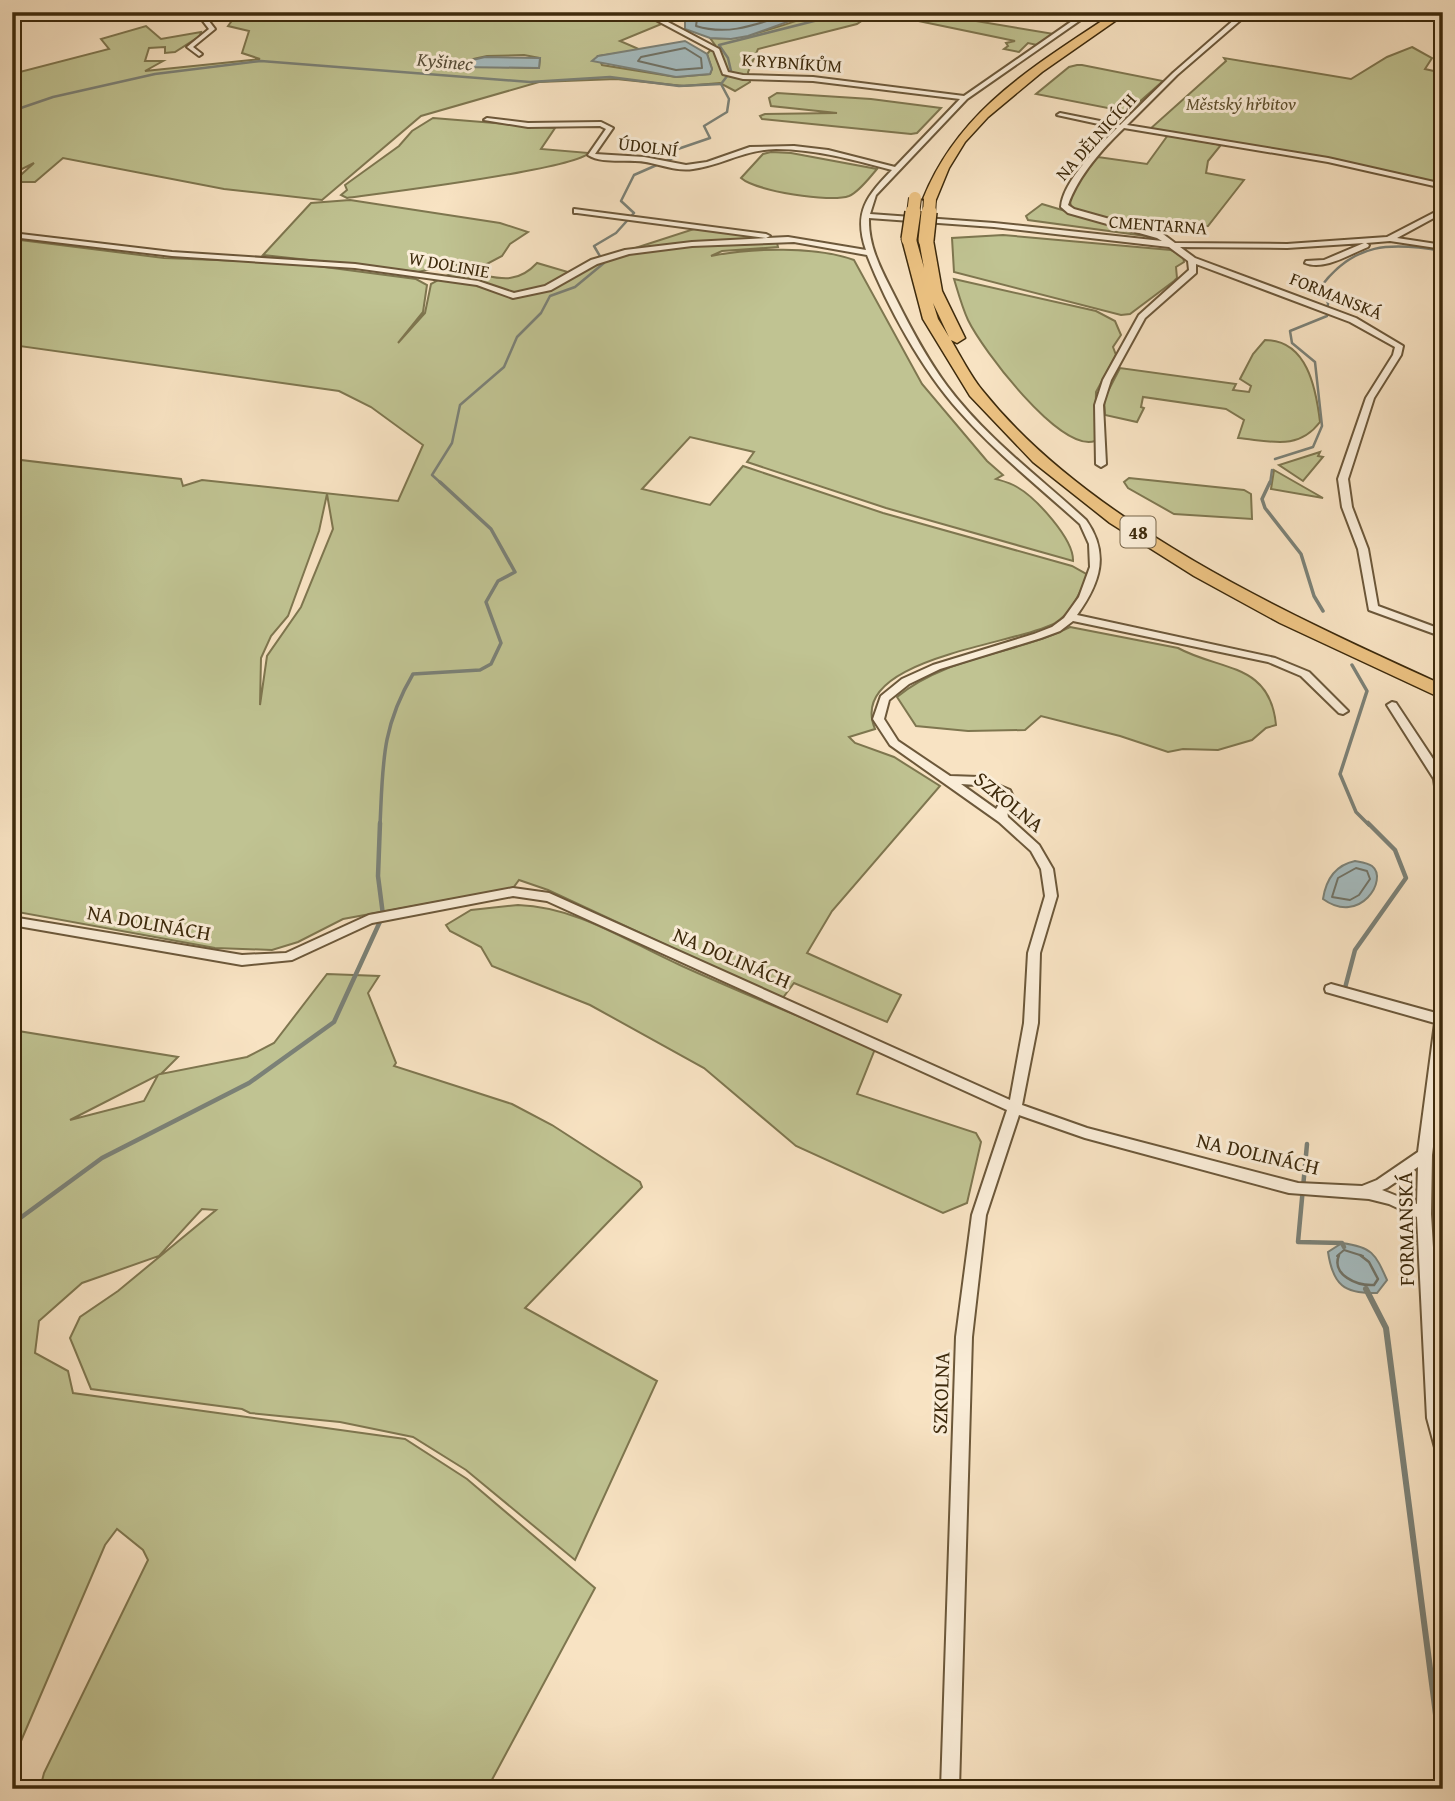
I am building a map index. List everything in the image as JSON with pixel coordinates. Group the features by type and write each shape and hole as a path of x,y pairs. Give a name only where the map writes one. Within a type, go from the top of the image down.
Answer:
{"highway":[{"path":"927,167 946,138 979,105 1108,12"},
{"name":"48","path":"1123,12 1010,93 978,120 948,157 930,199 926,240 935,291 951,328 969,357 1015,414 1082,474 1165,534 1244,582 1443,678"},
{"name":"48","path":"920,184 915,198 909,239 920,296 950,356 984,402 1049,466 1109,512 1216,581 1309,630 1443,693"}],"street":[{"path":"199,12 212,29 190,47 199,54"},
{"name":"K RYBNÍKŮM","path":"643,12 652,14 670,27 717,50 726,74 826,81 965,98"},
{"path":"865,216 873,194 965,98 1089,12"},
{"name":"NA DĚLNICÍCH","path":"1175,245 1156,234 1076,214 1063,205 1072,183 1123,127 1206,44 1247,12"},
{"path":"1060,115 1328,160 1443,186"},
{"name":"ÚDOLNÍ","path":"487,120 528,125 601,124 610,128 591,155 599,158 645,159 689,168 711,163 735,152 795,148 843,154 896,169"},
{"name":"CMENTARNA","path":"865,216 994,225 1175,245 1287,246 1389,239 1443,210"},
{"path":"578,211 632,216 870,253"},
{"name":"SZKOLNA","path":"865,216 863,234 870,253 909,331 946,390 998,447 1089,530 1096,564 1092,578 1072,617 1046,635 925,670 903,682 885,700 880,721 890,739 1003,819 1035,848 1047,869 1051,896 1034,953 1031,1023 1015,1108 979,1215 964,1337 950,1789"},
{"name":"W DOLINIE","path":"12,235 172,254 355,266 478,283 513,296 548,288 608,257 651,248 795,240"},
{"path":"1389,239 1443,247"},
{"path":"1309,263 1325,262 1371,242"},
{"path":"1175,245 1192,260 1193,271"},
{"name":"FORMANSKÁ","path":"1192,260 1372,329 1399,346 1397,355 1370,398 1343,479 1347,507 1363,549 1373,608 1443,634"},
{"path":"1101,464 1100,405 1107,380 1142,317 1193,271 1209,268"},
{"path":"1072,617 1271,660 1305,674 1343,711"},
{"path":"1392,705 1442,779 1443,800"},
{"path":"947,780 979,781 1006,793 1008,799 1001,811 1003,819"},
{"name":"NA DOLINÁCH","path":"12,921 243,960 288,957 369,919 513,892 549,897 647,944 883,1046 1015,1108 1085,1133 1289,1187 1309,1191 1362,1192 1390,1198 1424,1214"},
{"path":"1331,989 1442,1014"},
{"name":"FORMANSKÁ","path":"1442,1014 1426,1155 1424,1214 1435,1418 1443,1450"},
{"path":"1362,1192 1382,1184 1426,1155"}],"green space":[{"path":"203,12 697,12 685,20 671,20 620,41 641,50 598,56 602,65 676,77 710,74 712,69 707,54 715,45 710,38 751,34 832,12 873,13 857,24 758,49 748,72 750,82 735,91 720,83 684,86 616,79 539,82 421,116 322,200 224,189 63,158 35,182 19,182 12,188 12,183 34,163 12,174 12,74 109,49 101,39 146,26 161,39 201,32 200,36 175,52 165,53 165,47 149,48 145,61 163,61 145,71 260,59 242,53 249,31 228,26 236,15","holes":["524,55 540,58 539,68 461,66 468,61 464,61 487,56"]},
{"path":"875,12 922,12 1054,34 1037,45 1028,43 1019,52 1004,49 1008,46 1006,43 1015,41"},
{"name":"Městský hřbitov","path":"1412,47 1432,58 1425,69 1443,73 1443,185 1317,156 1150,129 1226,61 1224,58 1351,79 1387,57"},
{"path":"1077,65 1163,81 1128,112 1036,94 1069,67"},
{"path":"777,93 871,99 941,108 917,133 911,134 762,119 760,116 765,114 837,113 771,106 769,98"},
{"path":"433,118 555,128 541,149 589,153 575,160 515,173 347,198 341,195 347,190 345,185 399,146 412,131"},
{"path":"1168,135 1221,145 1208,161 1206,173 1244,180 1208,226 1175,227 1157,232 1073,209 1070,196 1073,189 1098,157 1147,164"},
{"path":"791,153 877,169 857,191 840,198 810,197 777,191 741,178 763,154"},
{"path":"350,200 500,223 528,232 510,244 502,256 485,265 448,265 418,272 263,255 311,203"},
{"path":"1042,204 1153,237 1028,220 1026,216"},
{"path":"697,228 776,239 778,247 722,251 711,256 745,251 802,250 854,260 922,384 987,461 1003,475 996,479 1025,492 1043,509 1061,531 1072,552 1073,561 886,508 747,462 754,452 690,437 642,489 710,505 743,466 883,513 1072,566 1088,575 1071,608 1055,623 973,647 908,670 885,686 873,705 875,729 849,737 855,743 894,757 940,786 832,911 807,953 901,995 887,1022 794,983 782,999 548,890 519,880 513,888 343,919 298,942 272,950 215,948 12,911 12,459 181,479 183,486 202,480 398,501 423,445 371,407 339,391 12,345 12,239 164,258 294,263 416,279 427,285 423,312 398,343 425,313 431,284 448,275 463,273 495,278 516,277 537,263 571,273 623,252","holes":["327,494 333,529 301,607 267,656 260,705 261,658 271,636 288,616 319,531"]},
{"path":"1003,235 1171,250 1183,256 1184,262 1176,267 1177,278 1174,281 1130,314 1121,315 954,272 952,238"},
{"path":"954,279 1096,311 1115,321 1121,335 1113,347 1116,355 1096,392 1095,441 1080,440 1062,431 1024,396 976,334 966,315"},
{"path":"1265,340 1279,342 1291,348 1307,368 1316,395 1320,422 1303,437 1283,442 1238,438 1244,420 1226,409 1143,397 1141,407 1144,408 1137,422 1105,415 1104,399 1120,368 1236,384 1233,390 1249,392 1251,386 1240,379 1253,354"},
{"path":"1320,452 1318,456 1323,457 1303,481 1279,465"},
{"path":"1274,470 1323,498 1271,489"},
{"path":"1129,478 1244,490 1251,494 1252,519 1174,514 1128,488 1124,482"},
{"path":"1070,627 1178,648 1240,672 1253,679 1264,690 1272,705 1276,725 1266,728 1252,740 1218,750 1183,749 1168,752 1120,736 1041,716 1025,730 968,731 916,726 897,697 916,683 959,664 1026,644"},
{"path":"518,905 561,912 602,927 706,977 875,1049 857,1094 976,1133 981,1142 967,1203 943,1213 796,1146 704,1068 590,1005 492,966 481,947 450,931 446,925 471,910"},
{"path":"327,974 379,976 368,993 396,1063 394,1066 512,1104 552,1125 640,1182 642,1187 525,1308 657,1381 575,1560 466,1470 413,1437 340,1422 250,1413 242,1409 91,1389 70,1338 80,1317 118,1291 216,1210 202,1209 159,1256 82,1283 39,1321 35,1353 68,1371 73,1393 405,1439 467,1479 595,1588 487,1789 40,1789 44,1773 148,1560 143,1550 117,1529 105,1545 12,1762 12,1030 178,1057 161,1074 247,1057 274,1043","holes":["158,1075 144,1101 70,1120"]}],"water":[{"path":"697,12 815,12 748,36 731,39 710,38 685,29 685,20"},
{"path":"685,41 707,54 712,69 710,74 676,77 592,61 598,56"},
{"path":"485,57 540,58 539,68 461,67 468,61"},
{"path":"1355,861 1372,866 1376,872 1377,880 1368,897 1349,907 1336,906 1323,899 1333,874 1342,866"},
{"path":"1342,1243 1366,1249 1375,1257 1387,1280 1377,1293 1356,1292 1337,1280 1328,1252"}],"waterway":[{"name":"Kyšinec","path":"721,84 731,71 728,58 719,45 826,18 830,12"},
{"name":"Kyšinec","path":"12,111 53,97 155,74 261,61 530,82 610,77 679,86 721,84"},
{"path":"442,484 432,475 452,443 460,405 504,367 517,337 541,313 550,296 575,287 604,263 594,246 616,233 634,213 621,201 634,175 675,157 672,151 710,138 704,126 727,112 729,99 721,84"},
{"path":"1275,459 1313,447 1322,426 1315,362 1292,343 1290,331 1327,316 1328,303 1320,288 1346,262 1374,249 1406,247 1443,251"},
{"path":"1270,484 1272,470"},
{"path":"380,825 389,730 413,674 480,670 491,664 501,643 486,602 498,581 515,572 491,529 440,482"},
{"path":"1270,482 1262,499 1265,508 1301,554 1314,596 1323,611"},
{"path":"1352,665 1367,691 1340,774 1356,812 1369,825"},
{"path":"12,1224 102,1158 249,1083 334,1022 383,915 378,876 380,823"},
{"path":"1345,988 1355,950 1406,878 1395,850 1368,823"},
{"path":"1307,1144 1298,1242 1342,1243 1344,1247"},
{"path":"1366,1289 1386,1328 1443,1769"}]}
